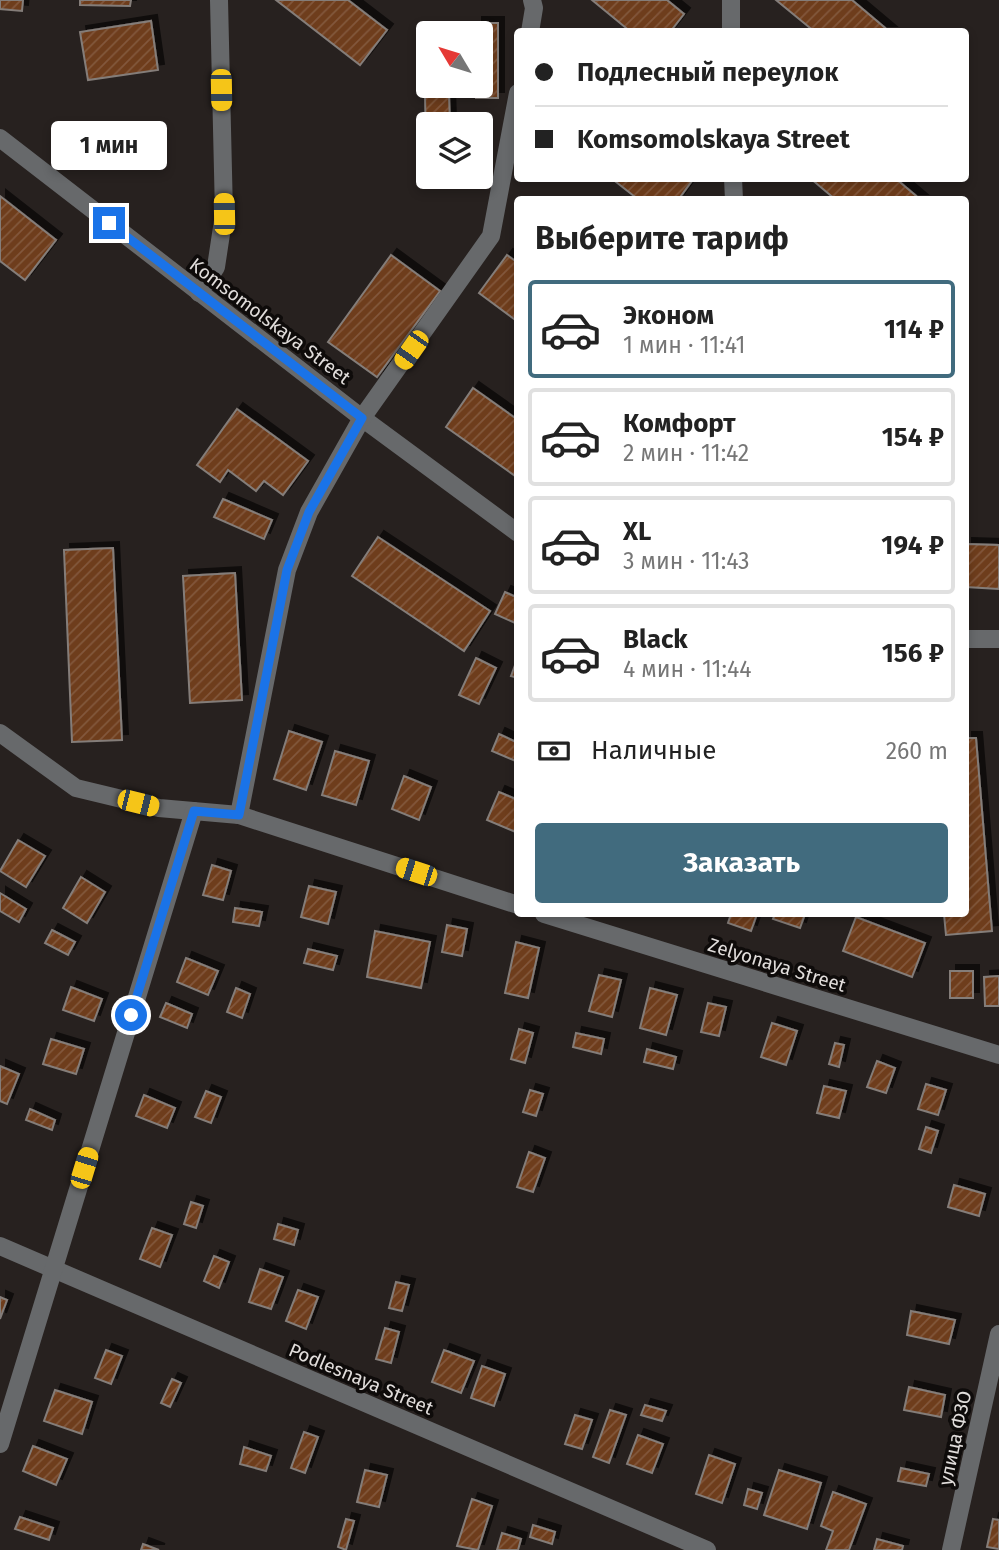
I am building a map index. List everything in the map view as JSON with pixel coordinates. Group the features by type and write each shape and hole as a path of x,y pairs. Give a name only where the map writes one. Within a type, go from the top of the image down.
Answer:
{"street":[{"path":"199,293 216,267 224,214 219,0"},
{"path":"531,28 534,8 532,0"},
{"path":"731,0 731,28"},
{"path":"239,815 287,570 309,512 362,418 491,236 514,114"},
{"name":"Komsomolskaya Street","path":"0,138 362,418 514,530"},
{"path":"969,639 999,639"},
{"path":"0,733 76,788 159,808 239,815 514,904"},
{"path":"0,1444 194,811"},
{"name":"Zelyonaya Street","path":"554,917 999,1055"},
{"name":"Podlesnaya Street","path":"0,1246 707,1550"},
{"name":"улица ФЗО","path":"951,1550 999,1334"}],"building":[{"path":"0,0 23,0 22,11 0,9"},
{"path":"80,0 131,0 130,6 80,5"},
{"path":"276,0 348,0 387,30 360,65"},
{"path":"592,0 667,0 684,14 673,28 626,28"},
{"path":"776,0 852,0 885,28 810,28"},
{"path":"151,21 158,70 88,80 80,32"},
{"path":"494,23 498,23 498,98 494,98"},
{"path":"425,98 449,98 450,112 425,112"},
{"path":"616,182 691,182 681,196 634,196"},
{"path":"815,182 900,182 916,196 831,196"},
{"path":"0,196 56,240 25,280 0,261"},
{"path":"391,255 440,291 377,377 328,342"},
{"path":"507,255 514,260 514,319 479,293"},
{"path":"473,388 514,417 514,475 446,427"},
{"path":"237,409 308,461 283,495 264,481 256,491 228,470 220,482 197,465"},
{"path":"223,499 272,520 264,539 214,517"},
{"path":"378,537 490,611 464,651 352,576"},
{"path":"969,544 999,545 999,589 969,587"},
{"path":"113,548 122,740 72,742 64,550"},
{"path":"235,573 242,700 190,703 183,576"},
{"path":"505,592 514,596 514,623 495,614"},
{"path":"476,658 496,668 479,704 459,695"},
{"path":"289,731 322,742 306,790 274,779"},
{"path":"499,734 514,741 514,760 492,751"},
{"path":"969,738 976,738 992,931 946,935 944,917 969,917"},
{"path":"335,751 369,761 356,805 322,795"},
{"path":"404,776 431,787 419,820 392,809"},
{"path":"499,792 514,798 514,831 487,820"},
{"path":"18,840 45,856 26,887 0,871"},
{"path":"212,865 231,871 223,900 203,895"},
{"path":"81,877 105,892 87,923 63,908"},
{"path":"309,886 336,892 328,924 301,917"},
{"path":"0,893 26,909 19,922 0,911"},
{"path":"235,908 262,912 259,926 233,922"},
{"path":"730,917 756,917 751,931 728,923"},
{"path":"774,917 804,917 800,928 773,919"},
{"path":"856,917 925,943 912,977 843,951"},
{"path":"447,925 467,929 462,956 442,952"},
{"path":"52,930 75,942 68,955 45,943"},
{"path":"375,931 430,942 421,988 367,977"},
{"path":"516,942 539,948 528,998 505,993"},
{"path":"308,949 337,956 333,970 304,963"},
{"path":"186,958 218,971 208,995 177,982"},
{"path":"950,971 973,971 973,998 950,998"},
{"path":"599,975 621,980 612,1017 589,1011"},
{"path":"999,976 999,1006 985,1006 984,977"},
{"path":"71,987 102,999 94,1021 63,1010"},
{"path":"236,988 250,994 242,1018 227,1012"},
{"path":"650,988 677,995 666,1035 640,1028"},
{"path":"166,1003 192,1014 187,1028 160,1017"},
{"path":"708,1003 726,1007 719,1036 701,1032"},
{"path":"772,1023 797,1031 786,1065 761,1057"},
{"path":"519,1029 533,1033 525,1063 511,1059"},
{"path":"576,1033 604,1039 601,1054 573,1047"},
{"path":"51,1039 84,1049 76,1074 43,1064"},
{"path":"835,1043 844,1045 839,1067 829,1064"},
{"path":"647,1049 676,1057 673,1069 644,1062"},
{"path":"877,1061 895,1068 886,1093 867,1087"},
{"path":"0,1066 19,1074 7,1104 0,1101"},
{"path":"926,1084 946,1090 938,1115 918,1109"},
{"path":"824,1086 846,1091 839,1118 817,1113"},
{"path":"530,1090 543,1094 536,1116 523,1112"},
{"path":"206,1091 221,1097 211,1123 195,1117"},
{"path":"144,1095 175,1108 167,1128 136,1116"},
{"path":"30,1109 55,1120 52,1130 26,1120"},
{"path":"926,1127 938,1131 931,1153 919,1149"},
{"path":"529,1152 545,1158 533,1192 517,1187"},
{"path":"954,1185 985,1194 979,1216 948,1207"},
{"path":"191,1202 203,1206 196,1228 184,1224"},
{"path":"278,1224 298,1230 294,1245 274,1239"},
{"path":"152,1228 172,1235 160,1267 140,1259"},
{"path":"214,1256 229,1262 219,1288 204,1281"},
{"path":"260,1269 283,1277 271,1309 249,1302"},
{"path":"396,1282 409,1285 402,1311 389,1308"},
{"path":"298,1290 318,1297 306,1329 286,1321"},
{"path":"0,1297 7,1300 0,1319"},
{"path":"911,1311 955,1320 949,1344 907,1335"},
{"path":"385,1328 399,1332 391,1363 376,1359"},
{"path":"106,1350 122,1356 111,1384 95,1378"},
{"path":"444,1350 474,1361 461,1393 432,1382"},
{"path":"482,1366 505,1374 494,1406 471,1398"},
{"path":"172,1379 181,1383 170,1407 161,1403"},
{"path":"909,1387 945,1395 941,1417 904,1410"},
{"path":"55,1390 92,1402 82,1434 44,1421"},
{"path":"645,1405 666,1411 662,1421 641,1415"},
{"path":"610,1410 626,1415 609,1463 593,1457"},
{"path":"575,1415 592,1420 582,1449 565,1444"},
{"path":"304,1432 318,1437 305,1473 291,1468"},
{"path":"638,1435 663,1444 652,1473 627,1464"},
{"path":"33,1446 67,1459 56,1485 23,1471"},
{"path":"244,1447 271,1456 266,1471 240,1464"},
{"path":"709,1455 735,1464 722,1503 696,1494"},
{"path":"901,1468 929,1474 926,1486 898,1481"},
{"path":"365,1470 387,1475 379,1507 357,1502"},
{"path":"779,1470 821,1483 807,1529 764,1515"},
{"path":"748,1489 762,1493 757,1509 744,1505"},
{"path":"833,1492 866,1504 849,1550 826,1550 833,1531 821,1526"},
{"path":"472,1499 492,1506 478,1550 457,1546"},
{"path":"20,1517 53,1528 49,1540 15,1529"},
{"path":"346,1519 354,1521 346,1550 338,1547"},
{"path":"993,1519 999,1520 999,1549 987,1547"},
{"path":"533,1525 555,1532 552,1544 530,1537"},
{"path":"502,1533 521,1539 518,1550 497,1550"},
{"path":"877,1539 903,1546 902,1550 874,1550"},
{"path":"143,1544 159,1550 141,1550"}],"route":[{"path":"109,223 362,418 309,512 287,570 239,815 194,811 131,1015"}]}
